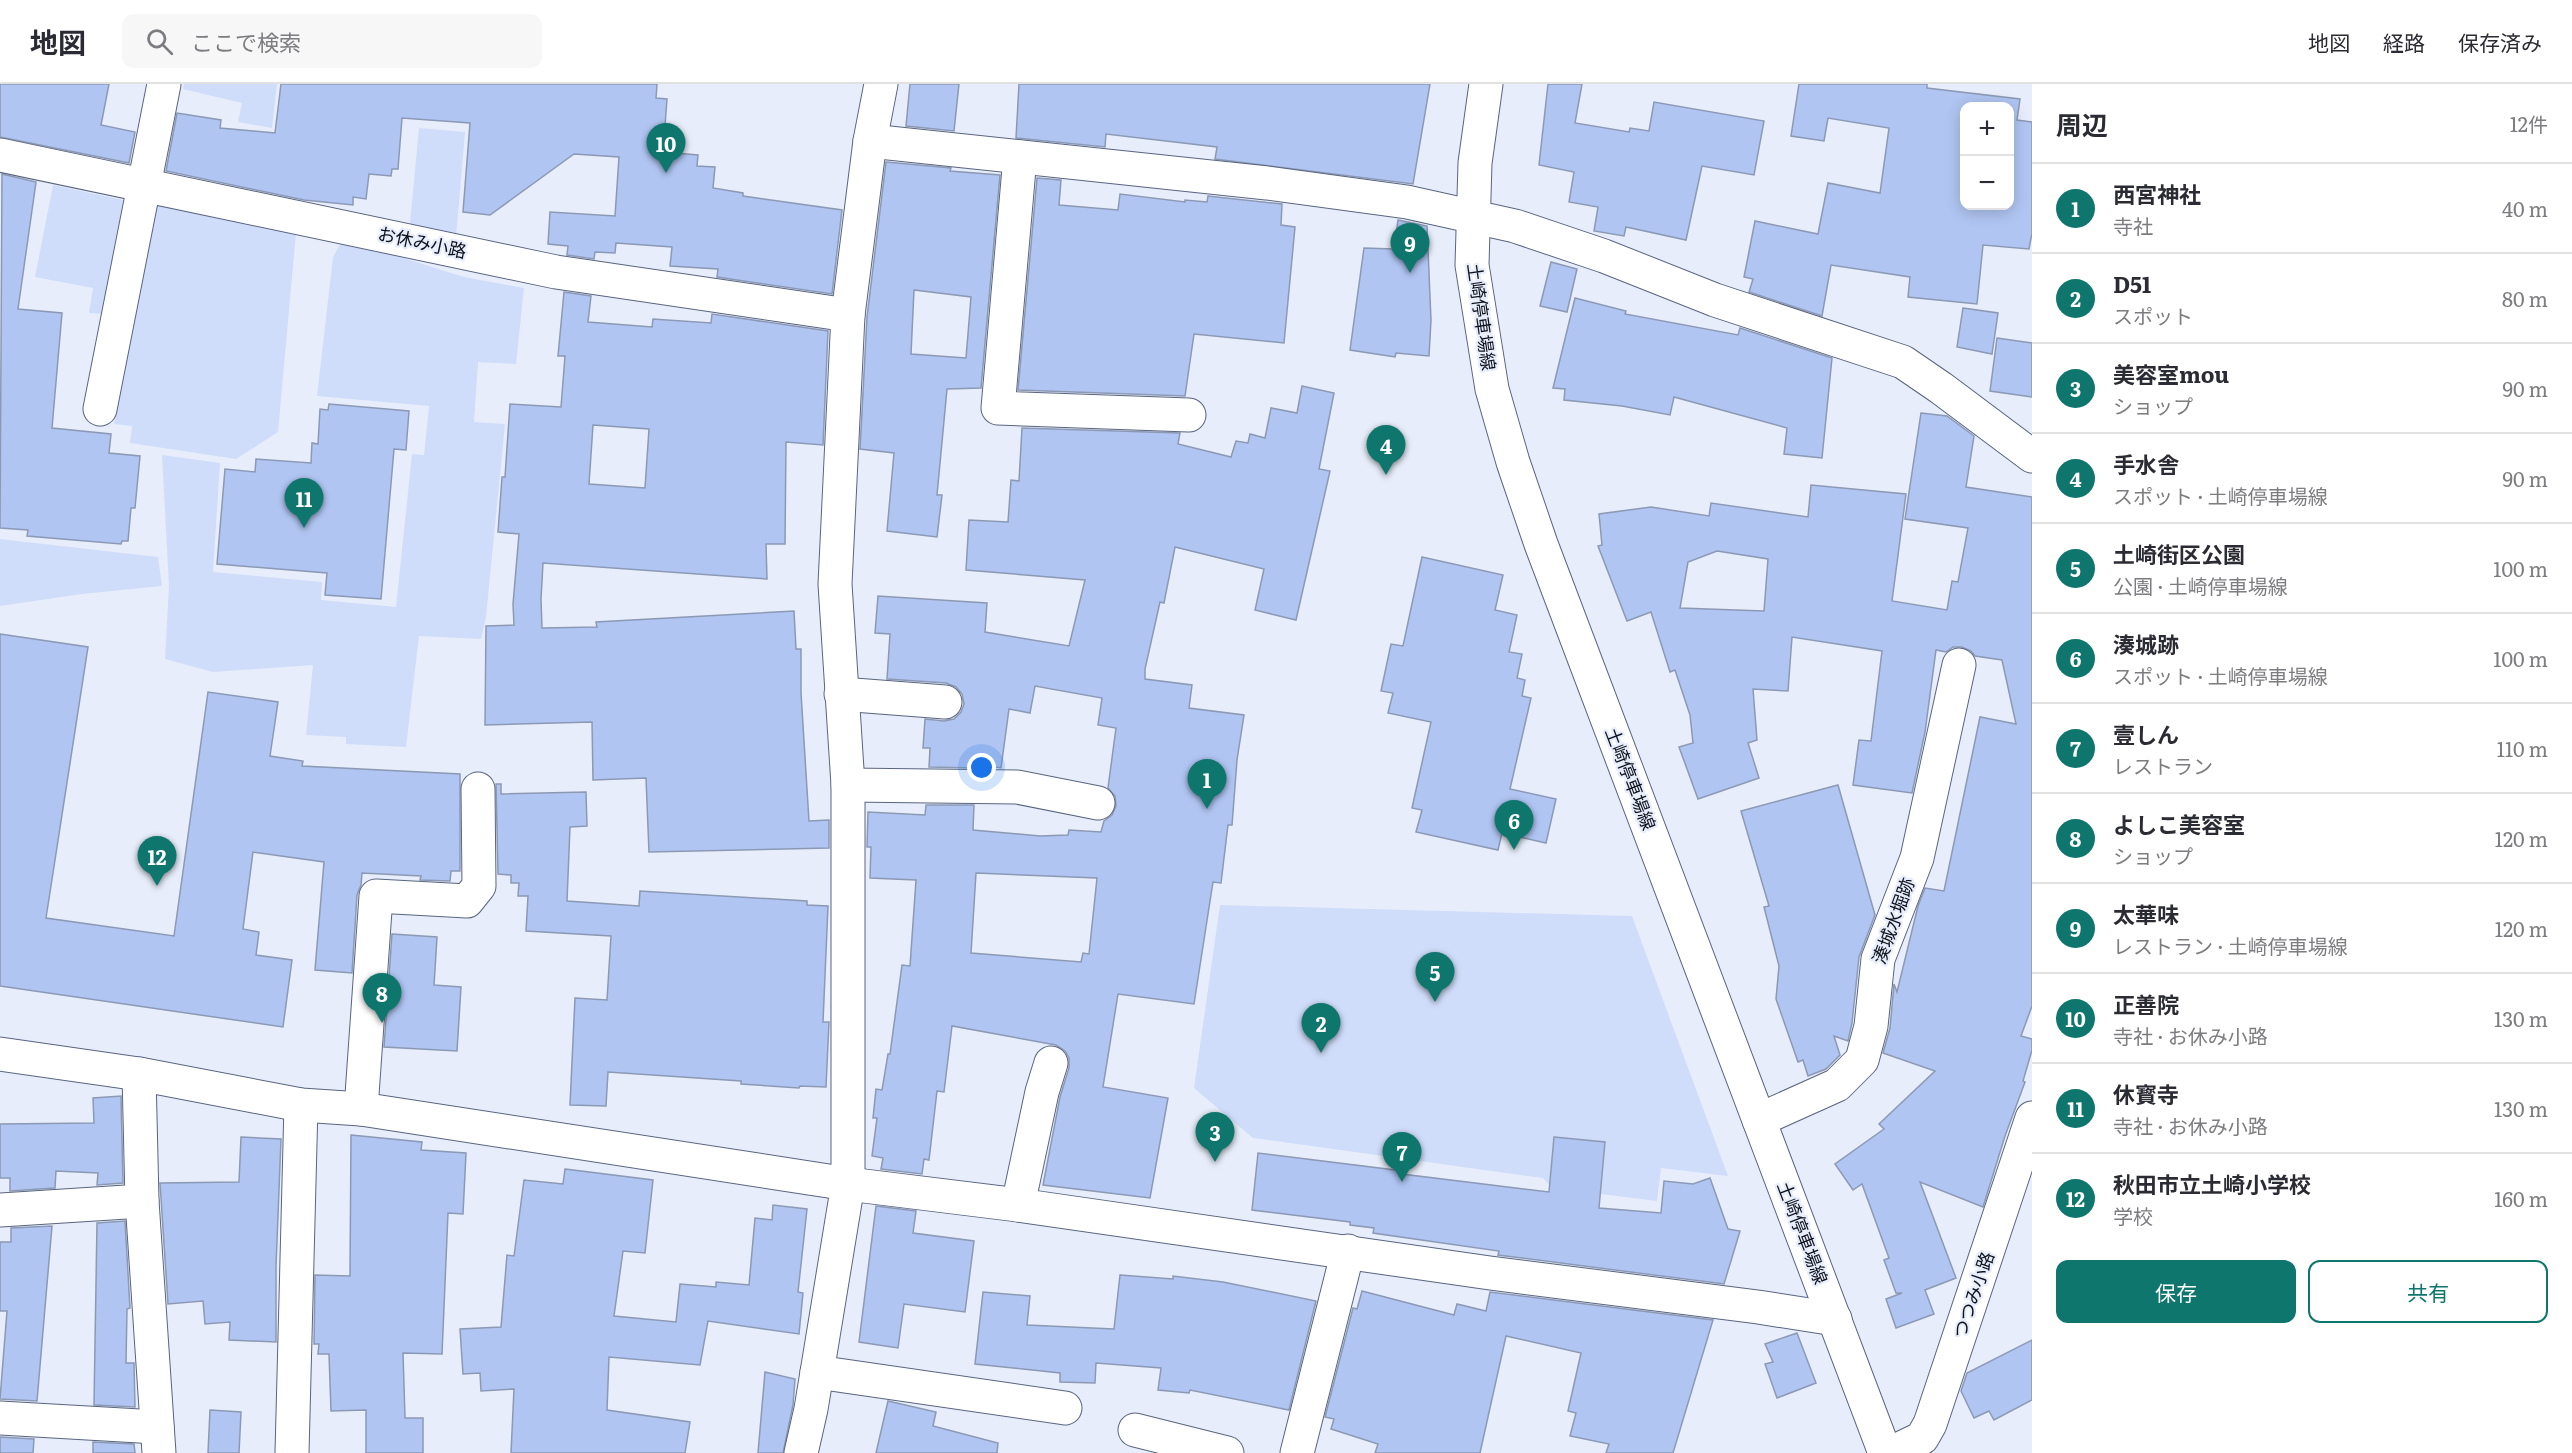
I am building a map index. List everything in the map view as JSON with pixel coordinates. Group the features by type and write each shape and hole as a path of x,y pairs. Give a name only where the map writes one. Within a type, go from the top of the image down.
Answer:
{"street":[{"path":"100,409 164,84"},
{"path":"801,1453 817,1372 848,1184 848,784 835,584 848,315 870,141 881,84"},
{"name":"土崎停車場線","path":"1486,84 1475,163 1472,266 1492,389 1513,462 1541,544 1885,1453"},
{"path":"870,141 1267,183 1407,201 1515,226 1604,256 1715,300 1903,362 2032,456"},
{"name":"お休み小路","path":"0,155 556,272 848,315"},
{"path":"1020,157 998,408 1189,415"},
{"name":"湊城水堀跡","path":"1759,1119 1837,1085 1862,1060 1870,1026 1878,959 1917,858 1959,665"},
{"path":"841,694 945,702"},
{"path":"848,784 1017,787 1098,802"},
{"path":"361,1109 376,896 467,901 479,886 478,789"},
{"path":"0,1054 139,1074 301,1105 361,1109 848,1184 1018,1205 1490,1273 1758,1307 1834,1319"},
{"path":"1018,1205 1051,1063"},
{"path":"0,1418 158,1440 142,1201 139,1074"},
{"path":"292,1453 301,1105"},
{"name":"つつみ小路","path":"1891,1453 1922,1438 1930,1424 2032,1118"},
{"path":"0,1210 142,1201"},
{"path":"1297,1453 1348,1251"},
{"path":"817,1372 1065,1408"},
{"path":"1135,1430 1227,1453"}],"shaded area":[{"path":"184,84 277,84 272,128 238,122 242,103 183,89"},
{"path":"419,128 465,132 456,237 409,233"},
{"path":"53,185 123,200 104,314 89,313 93,288 35,277"},
{"path":"154,204 296,233 278,432 236,459 130,443 132,426 114,424"},
{"path":"343,239 464,277 524,288 516,364 478,362 474,422 505,424 486,617 481,639 419,636 406,747 346,744 346,737 306,735 313,665 213,672 165,659 169,586 162,455 220,463 213,572 322,582 321,600 396,607 412,454 424,455 429,406 317,396 333,257"},
{"path":"0,539 158,557 162,586 82,594 0,606"},
{"path":"1220,905 1632,916 1728,1176 1661,1168 1657,1201 1552,1188 1543,1178 1253,1138 1194,1088"}],"building":[{"path":"0,84 109,84 101,125 135,132 129,163 0,137"},
{"path":"281,84 657,84 656,98 667,99 663,152 698,155 697,166 715,167 713,188 743,193 743,196 842,210 832,294 717,277 718,269 670,266 672,247 616,243 615,253 595,252 594,259 567,255 568,246 548,244 550,212 615,216 619,157 574,154 490,215 463,212 470,123 402,118 398,169 392,169 391,176 369,174 366,199 353,197 353,205 304,200 166,171 177,113 221,120 220,128 275,133"},
{"path":"910,84 959,84 954,131 906,126"},
{"path":"1019,84 1430,84 1413,184 1215,159 1217,147 1106,134 1105,147 1016,138"},
{"path":"1548,84 1582,84 1575,123 1629,132 1630,128 1649,131 1654,102 1764,121 1754,175 1702,166 1686,240 1626,227 1624,236 1594,231 1598,207 1569,202 1574,172 1539,165"},
{"path":"1799,84 1927,84 1927,88 2020,99 2017,120 2032,122 2032,233 2029,249 1983,245 1977,304 1908,297 1910,277 1831,265 1822,316 1749,292 1753,279 1744,277 1755,221 1818,234 1828,183 1880,193 1889,128 1828,118 1824,141 1791,136"},
{"path":"886,162 1000,175 981,388 947,389 937,495 942,495 937,537 887,531 894,453 860,449 867,317","holes":["914,290 971,297 966,358 911,354"]},
{"path":"2,174 36,182 18,309 62,313 52,428 111,434 109,453 140,456 135,508 131,508 128,541 122,541 121,544 27,536 28,530 0,528"},
{"path":"1037,178 1061,180 1059,205 1118,210 1120,194 1185,202 1185,200 1207,202 1208,196 1282,204 1281,225 1295,227 1284,343 1194,334 1185,396 1018,390"},
{"path":"1398,220 1427,226 1431,320 1429,356 1396,353 1395,357 1350,350 1364,248 1394,249"},
{"path":"1551,262 1577,269 1567,312 1540,306"},
{"path":"564,292 591,296 588,322 652,327 653,319 711,323 712,314 828,331 823,445 786,442 785,544 766,544 767,579 543,563 541,599 542,628 597,627 596,622 794,611 796,649 801,649 801,693 809,821 829,820 829,848 649,852 646,778 593,780 592,722 485,725 486,626 514,625 513,604 519,534 498,532 502,477 505,477 510,404 561,407 565,356 558,356","holes":["593,425 649,429 645,488 589,484"]},
{"path":"1575,298 1626,311 1625,314 1738,335 1740,328 1832,358 1822,458 1784,454 1787,428 1674,397 1670,415 1622,406 1564,400 1565,389 1553,388"},
{"path":"1963,308 1998,313 1992,354 1957,347"},
{"path":"1997,338 2032,343 2032,397 1990,391"},
{"path":"1302,386 1334,393 1319,469 1330,471 1296,620 1255,610 1264,569 1175,547 1164,603 1160,602 1145,669 1145,679 1192,685 1189,708 1244,715 1237,760 1232,825 1228,825 1221,883 1213,882 1194,1004 1118,994 1103,1087 1168,1098 1150,1198 1043,1185 1060,1097 1069,1068 1069,1058 1065,1051 1056,1045 952,1026 944,1092 937,1091 929,1160 924,1159 922,1174 881,1169 883,1158 872,1156 877,1118 873,1118 876,1089 882,1090 888,1054 890,1054 902,965 910,966 916,880 870,878 871,847 867,847 868,812 925,815 926,805 974,805 973,830 1040,836 1068,835 1069,830 1101,832 1104,821 1112,815 1116,806 1115,796 1108,788 1116,728 1098,725 1102,698 1035,686 1030,713 1009,709 1001,768 976,764 976,768 929,767 930,748 923,748 925,719 944,721 954,719 961,712 964,704 962,694 956,687 946,683 887,679 890,634 875,633 878,596 987,603 985,632 1069,646 1085,580 966,570 969,520 1008,522 1011,480 1019,481 1022,428 1180,433 1178,444 1231,457 1236,441 1248,443 1250,434 1265,438 1271,408 1297,413","holes":["976,873 1097,878 1089,954 1083,953 1081,962 971,953"]},
{"path":"329,404 409,411 406,450 394,449 381,599 325,595 327,573 217,564 225,469 255,472 256,459 311,463 312,443 318,444 320,409 328,410"},
{"path":"1921,413 1947,416 1974,436 1966,487 2032,497 2032,1006 2021,1036 2032,1039 2032,1050 2023,1081 2025,1082 1983,1207 1920,1182 1956,1278 1925,1290 1934,1314 1896,1328 1886,1299 1902,1293 1896,1293 1884,1260 1889,1258 1862,1184 1853,1190 1835,1164 1884,1129 1879,1124 1935,1071 1883,1053 1890,1028 1894,984 1897,992 1918,906 1925,888 1944,891 1980,717 2016,724 2002,660 1975,656 1971,651 1962,647 1953,647 1946,652 1936,650 1925,732 1912,793 1853,785 1859,740 1871,741 1882,651 1792,637 1788,691 1753,689 1757,740 1748,743 1759,778 1698,799 1679,747 1693,743 1690,715 1675,670 1670,672 1651,612 1627,621 1598,546 1602,545 1599,514 1651,507 1709,516 1711,503 1808,517 1811,485 1906,494 1892,601 1947,610 1952,581 1958,582 1968,528 1905,519","holes":["1717,551 1768,559 1764,611 1680,608 1688,562"]},
{"path":"1422,557 1503,575 1495,610 1517,615 1509,652 1522,654 1517,678 1525,680 1522,696 1531,698 1510,789 1556,799 1546,843 1502,833 1498,850 1416,832 1422,810 1412,808 1431,722 1388,713 1393,693 1381,691 1391,644 1403,646"},
{"path":"0,634 88,647 46,918 174,936 208,692 278,702 270,756 303,761 302,766 460,774 460,871 451,871 450,881 420,880 421,876 362,873 357,895 352,973 315,970 324,862 253,852 243,929 259,932 256,955 292,960 283,1027 0,986"},
{"path":"496,784 501,784 501,794 586,792 587,826 570,827 567,901 639,906 640,891 807,901 807,905 828,906 823,1022 829,1022 826,1087 800,1086 799,1088 741,1084 741,1081 608,1072 606,1106 570,1105 575,998 607,1000 611,936 526,931 528,896 518,896 519,883 511,883 511,875 498,874"},
{"path":"1838,785 1875,915 1859,957 1848,1041 1834,1036 1840,1055 1826,1069 1808,1076 1803,1060 1798,1062 1776,999 1779,966 1764,907 1769,906 1741,811"},
{"path":"392,934 437,937 434,985 461,987 457,1051 384,1047"},
{"path":"121,1096 123,1183 97,1185 98,1173 56,1171 55,1188 10,1191 10,1178 0,1178 0,1124 94,1123 93,1098"},
{"path":"351,1135 422,1142 421,1150 466,1153 463,1214 448,1213 442,1354 403,1353 405,1418 423,1418 423,1453 366,1453 366,1410 331,1411 329,1354 318,1354 319,1344 314,1344 315,1275 350,1276"},
{"path":"241,1137 281,1139 276,1266 276,1342 229,1340 230,1322 205,1324 203,1301 168,1304 160,1183 239,1182"},
{"path":"1554,1137 1605,1142 1599,1208 1661,1213 1664,1181 1693,1184 1710,1178 1728,1229 1740,1231 1724,1284 1498,1255 1499,1251 1373,1233 1374,1228 1350,1225 1350,1222 1252,1210 1258,1153 1549,1192"},
{"path":"565,1169 653,1180 645,1253 623,1251 614,1316 676,1322 680,1284 716,1287 716,1282 749,1285 755,1218 772,1220 773,1205 807,1209 798,1292 803,1293 799,1334 708,1321 700,1365 609,1357 607,1410 690,1422 685,1453 511,1453 514,1389 481,1391 480,1373 463,1374 460,1329 501,1327 507,1255 514,1256 524,1180 563,1184"},
{"path":"876,1206 916,1211 913,1233 974,1241 965,1312 904,1304 898,1348 859,1342"},
{"path":"125,1221 130,1308 127,1309 126,1363 134,1363 135,1407 94,1405 97,1223"},
{"path":"52,1226 37,1401 0,1399 7,1311 0,1311 0,1242 11,1242 11,1228"},
{"path":"1120,1275 1173,1279 1173,1276 1223,1282 1316,1301 1289,1410 1190,1390 1189,1393 1158,1390 1161,1368 1096,1363 1095,1383 1060,1382 1060,1373 975,1364 983,1292 1030,1296 1027,1325 1114,1329"},
{"path":"1362,1291 1454,1315 1457,1304 1486,1311 1490,1292 1713,1320 1673,1453 1606,1453 1609,1444 1570,1436 1576,1413 1568,1411 1581,1353 1506,1336 1480,1453 1375,1453 1378,1444 1331,1429 1334,1419 1325,1417 1353,1308 1357,1309"},
{"path":"1797,1333 1816,1383 1777,1398 1765,1364 1773,1362 1765,1344"},
{"path":"2032,1340 2032,1400 1994,1420 1989,1411 1974,1418 1961,1391 1967,1373"},
{"path":"765,1372 795,1379 793,1405 783,1453 758,1453"},
{"path":"888,1401 936,1412 933,1426 998,1443 997,1453 876,1453"},
{"path":"210,1410 241,1412 239,1453 208,1453"},
{"path":"0,1437 34,1439 33,1453 0,1453"},
{"path":"93,1442 134,1444 135,1453 93,1453"}],"place":[{"name":"正善院","path":"666,173"},
{"name":"太華味","path":"1410,273"},
{"name":"手水舎","path":"1386,475"},
{"name":"休寳寺","path":"304,528"},
{"name":"西宮神社","path":"1207,809"},
{"name":"湊城跡","path":"1514,850"},
{"name":"秋田市立土崎小学校","path":"157,886"},
{"name":"土崎街区公園","path":"1435,1002"},
{"name":"よしこ美容室","path":"382,1023"},
{"name":"D51","path":"1321,1053"},
{"name":"美容室mou","path":"1215,1162"},
{"name":"壹しん","path":"1402,1182"}]}
